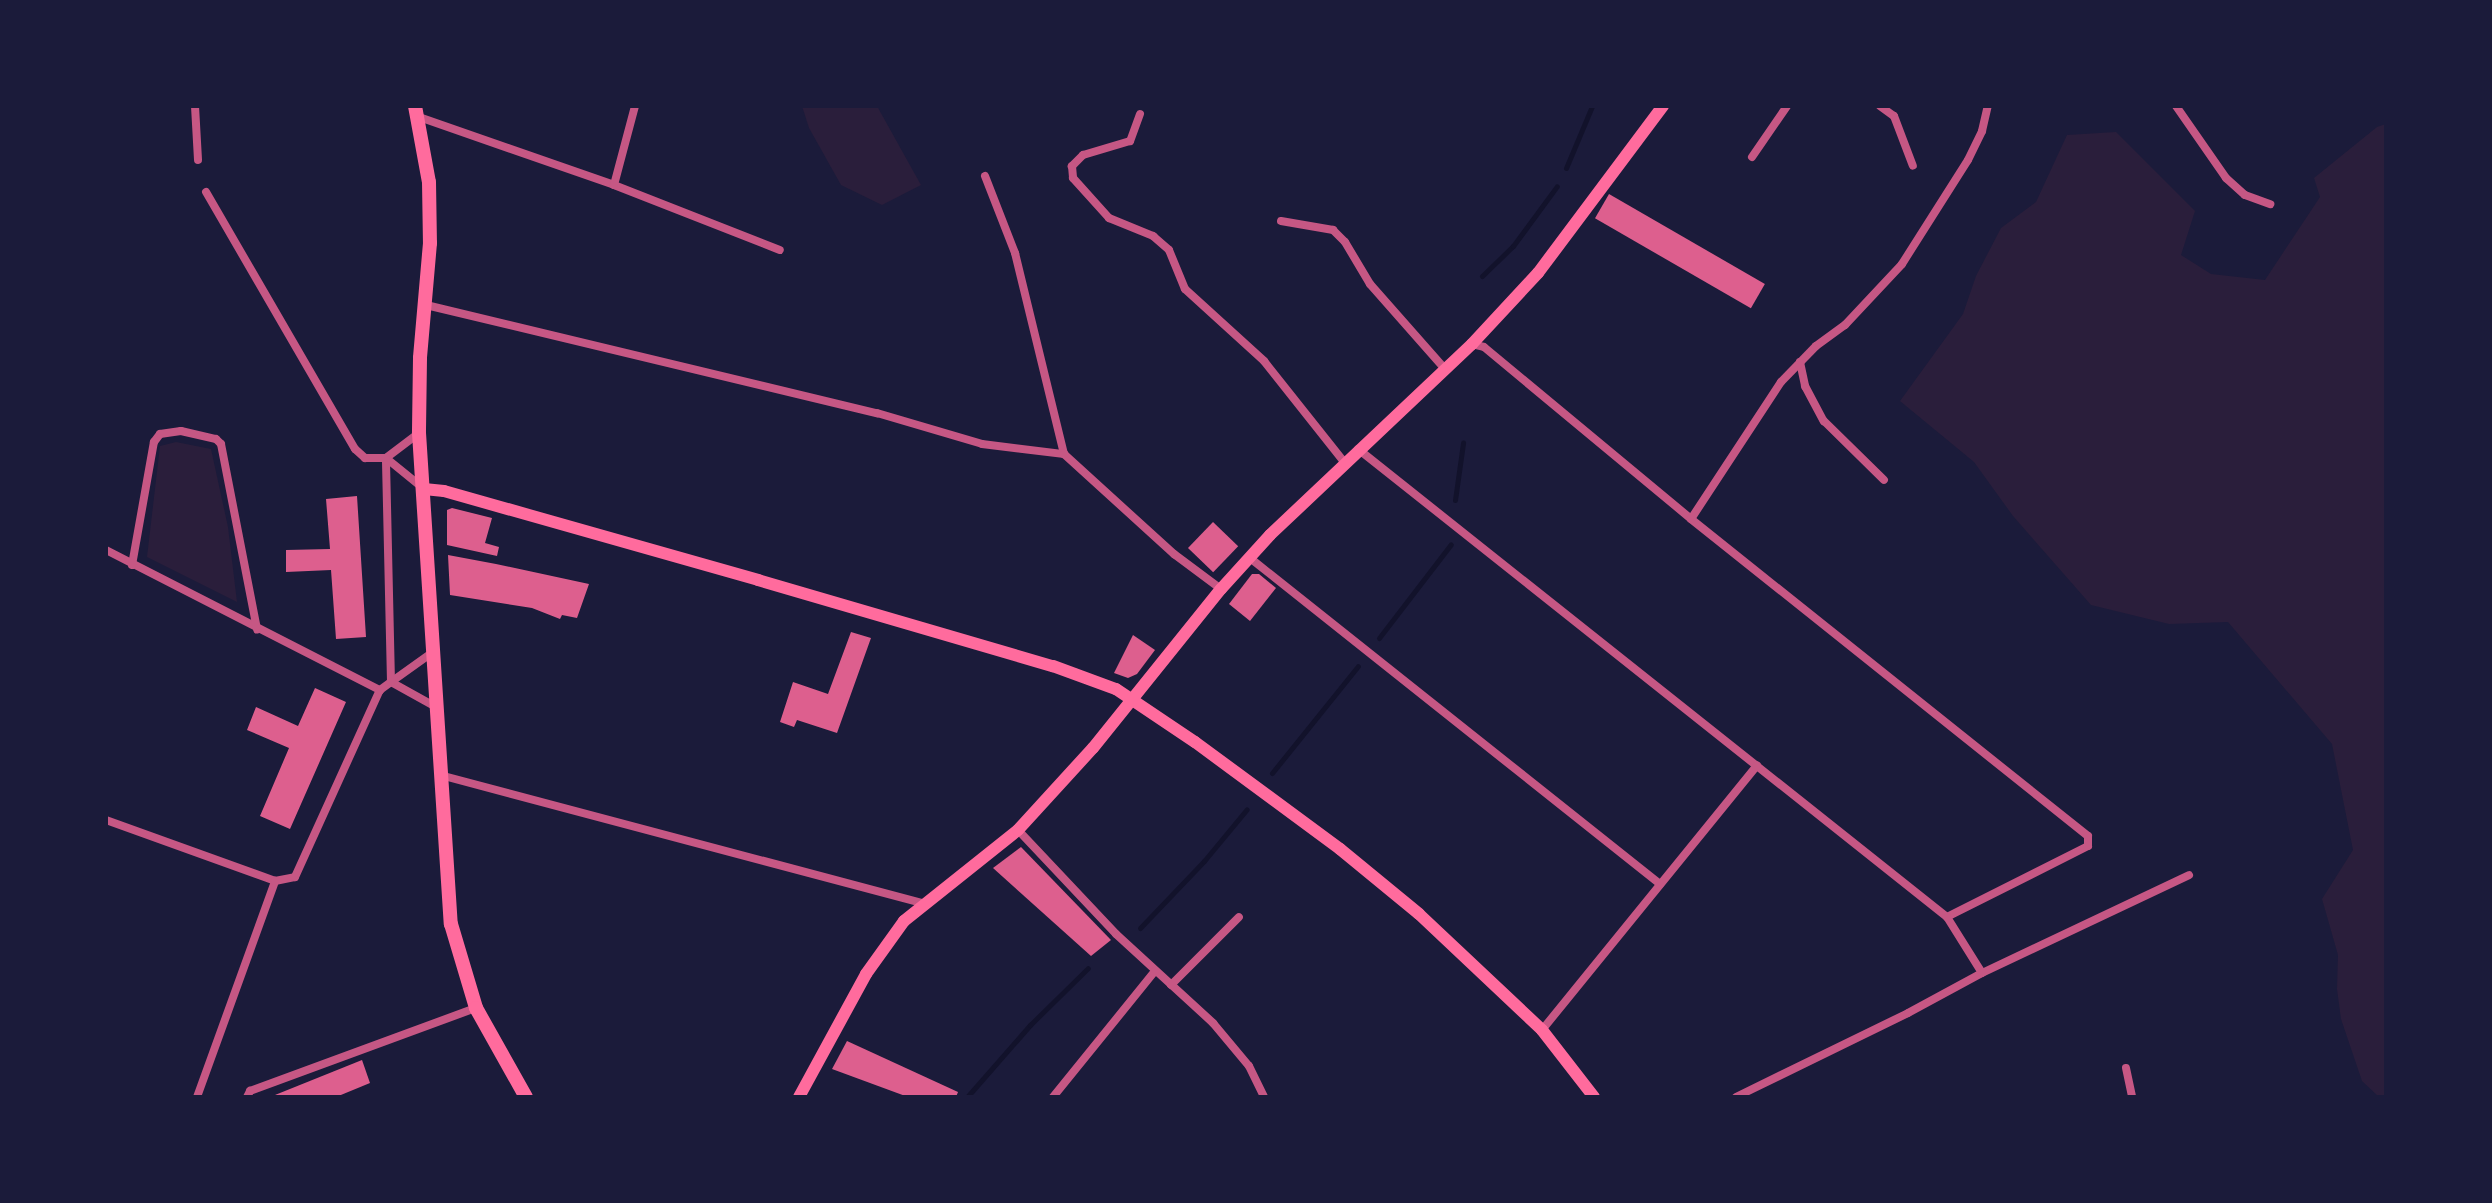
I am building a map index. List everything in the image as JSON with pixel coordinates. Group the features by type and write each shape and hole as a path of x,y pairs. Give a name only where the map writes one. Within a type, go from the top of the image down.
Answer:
{"main road":[{"path":"799,1097 866,974 904,921 1018,830 1133,698 1221,589 1344,462 1472,344 1567,238 1663,106"},
{"path":"417,111 429,182 430,243 419,433 451,924 476,1008 526,1097"},
{"path":"424,489 549,521 1053,666 1133,698 1351,859 1419,914 1542,1030 1594,1097"}],"street":[{"path":"195,106 198,160"},
{"path":"614,185 635,106"},
{"path":"1752,157 1787,106"},
{"path":"1880,106 1894,116 1913,166"},
{"path":"1691,519 1781,382 1845,325 1902,264 1968,160 1982,131 1988,106"},
{"path":"2176,106 2226,178 2245,195 2270,204"},
{"path":"417,111 780,250"},
{"path":"1140,114 1130,141 1075,161 1073,178 1109,218 1153,236 1169,250 1185,289 1264,361 1344,462"},
{"path":"985,176 1015,253 1064,454 1174,554 1221,589"},
{"path":"206,192 355,449 365,458 386,458 419,433"},
{"path":"1281,221 1333,230 1345,242 1370,284 1444,368"},
{"path":"426,305 877,413 982,444 1064,454"},
{"path":"1472,344 1484,347 1691,519 2088,836 2088,846 1947,917"},
{"path":"1800,362 1805,386 1824,421 1884,480"},
{"path":"132,565 154,442 160,434 181,431 216,439 221,444 257,630"},
{"path":"1358,449 1947,917 1982,973"},
{"path":"386,458 424,489"},
{"path":"386,458 391,682"},
{"path":"106,550 257,630 380,690"},
{"path":"1250,558 1660,884"},
{"path":"106,820 275,881 295,877 380,690 433,652"},
{"path":"391,682 436,707"},
{"path":"1542,1030 1757,765"},
{"path":"440,775 926,904"},
{"path":"1018,830 1155,971 1213,1023 1249,1066 1264,1097"},
{"path":"1736,1097 1908,1013 1982,973 2189,875"},
{"path":"197,1097 275,881"},
{"path":"1171,985 1239,917"},
{"path":"1053,1097 1155,971"},
{"path":"250,1095 476,1008"},
{"path":"2126,1068 2132,1097"}],"shaded area":[{"path":"802,106 877,106 921,185 882,205 841,185 809,128"},
{"path":"2386,124 2386,1097 2379,1097 2362,1081 2341,1019 2337,989 2338,955 2322,899 2353,850 2332,744 2228,622 2169,624 2091,605 2013,516 1974,462 1900,401 1963,314 1976,276 2001,228 2036,202 2067,135 2116,132 2195,211 2181,255 2211,274 2265,280 2320,197 2314,178 2377,127"},
{"path":"176,442 211,449 228,527 237,602 147,557 160,446"}],"building":[{"path":"1609,194 1765,284 1751,308 1595,218"},
{"path":"357,496 366,637 336,639 331,570 286,572 286,550 330,549 326,499"},
{"path":"452,508 492,518 485,543 499,547 497,556 447,545 447,510"},
{"path":"1213,522 1238,546 1213,572 1188,548"},
{"path":"448,555 589,584 577,618 562,615 560,619 532,608 450,595"},
{"path":"1252,574 1259,574 1276,588 1250,621 1229,604"},
{"path":"851,632 871,638 837,733 797,720 794,727 780,722 793,682 828,694"},
{"path":"1133,635 1155,650 1137,674 1128,678 1114,673"},
{"path":"315,688 346,702 290,829 260,816 289,748 247,730 256,707 298,726"},
{"path":"1021,847 1111,940 1091,956 993,868"},
{"path":"847,1041 958,1092 956,1097 908,1097 832,1069"},
{"path":"362,1060 370,1083 336,1097 270,1097"}],"waterway":[{"path":"1566,168 1592,106"},
{"path":"1482,276 1513,246 1557,186"},
{"path":"1455,500 1463,443"},
{"path":"1379,638 1451,544"},
{"path":"1272,773 1358,666"},
{"path":"1140,928 1204,861 1247,809"},
{"path":"967,1097 1030,1025 1088,968"}]}
